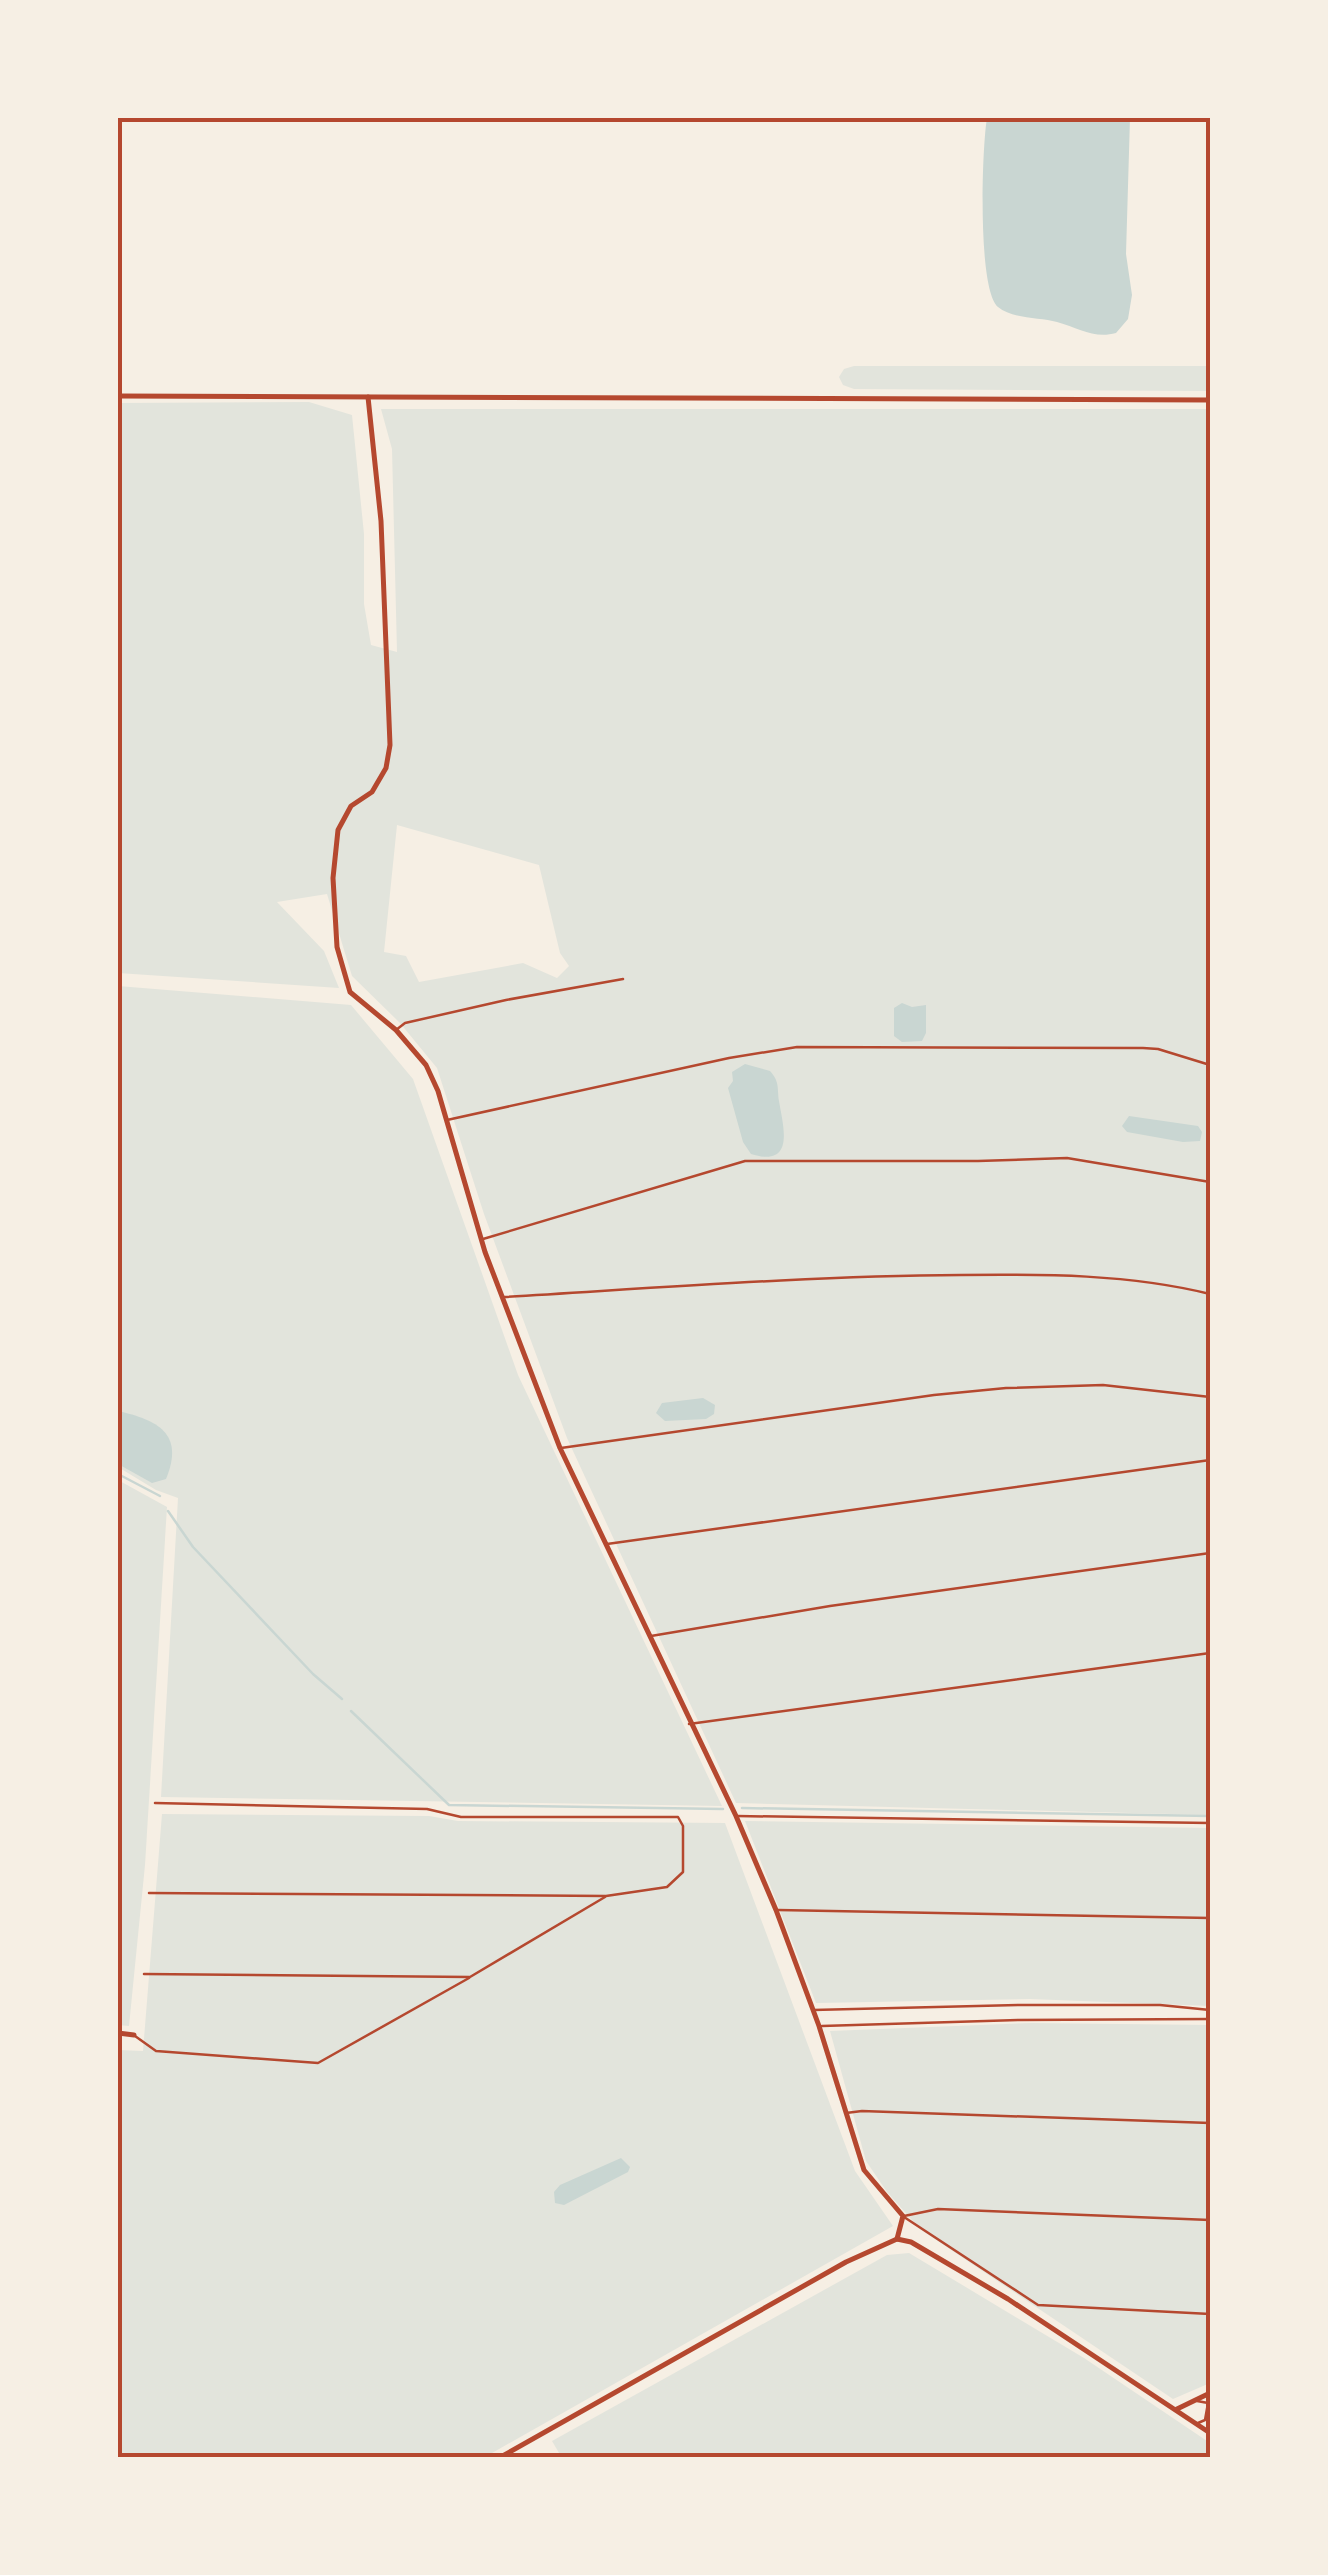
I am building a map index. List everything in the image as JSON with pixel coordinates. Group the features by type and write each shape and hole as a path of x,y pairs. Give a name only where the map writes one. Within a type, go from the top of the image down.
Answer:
{"street":[{"path":"118,396 1210,400"},
{"path":"368,397 381,521 390,745 386,768 372,792 352,806 338,830 334,878 337,947 350,992 396,1030 426,1065 438,1091 481,1239 560,1448 736,1816 819,2026 864,2170 903,2216 897,2239"},
{"path":"118,2034 134,2035"},
{"path":"500,2458 846,2262 897,2239 912,2242 953,2266 1177,2408 1210,2434"},
{"path":"1177,2408 1210,2393"}],"lane":[{"path":"396,1030 405,1024 506,1000 623,979"},
{"path":"445,1120 729,1058 797,1047 1143,1048 1210,1065"},
{"path":"481,1239 745,1161 1067,1158 1210,1182"},
{"path":"502,1297 879,1275 1067,1274 1174,1285 1210,1294"},
{"path":"560,1448 1006,1388 1102,1386 1210,1397"},
{"path":"606,1544 1210,1460"},
{"path":"650,1636 830,1606 1210,1553"},
{"path":"689,1724 1210,1652"},
{"path":"149,1893 606,1896 667,1887 683,1872 683,1826 678,1817 462,1817 427,1809 155,1803"},
{"path":"736,1816 1210,1823"},
{"path":"134,2035 156,2052 318,2063 606,1896"},
{"path":"776,1910 1210,1918"},
{"path":"144,1974 470,1977"},
{"path":"812,2010 1019,2005 1160,2005 1210,2010"},
{"path":"819,2026 1210,2019"},
{"path":"845,2114 862,2111 1210,2123"},
{"path":"903,2216 938,2208 1210,2220"},
{"path":"903,2216 1038,2306 1210,2314"},
{"path":"1193,2402 1208,2403 1209,2408 1205,2420 1197,2423"}],"shaded area":[{"path":"987,118 1130,118 1126,254 1132,295 1128,319 1116,333 1093,334 1057,322 1011,314 998,307 991,295 984,247"},
{"path":"1210,366 1210,391 854,389 843,385 839,377 844,369"},
{"path":"309,402 352,415 364,534 364,604 371,645 397,652 392,449 381,409 1210,409 1210,1815 736,1803 567,1438 484,1214 437,1068 400,1023 352,976 327,894 277,902 324,951 339,988 118,973 118,403","holes":["397,825 539,865 560,953 569,966 557,978 523,963 419,982 406,956 384,952"]},
{"path":"118,986 351,1005 413,1079 518,1375 722,1806 161,1797 178,1498 118,1467"},
{"path":"902,1003 912,1007 926,1005 926,1033 922,1041 902,1042 894,1036 894,1008"},
{"path":"745,1064 770,1071 777,1082 784,1132 781,1150 775,1155 751,1154 743,1142 728,1088 733,1081 732,1072"},
{"path":"1129,1116 1198,1126 1202,1132 1200,1141 1183,1142 1127,1132 1122,1126"},
{"path":"703,1398 715,1405 714,1414 706,1419 665,1421 656,1413 662,1403"},
{"path":"118,1411 145,1419 164,1431 172,1450 166,1479 152,1483 118,1464"},
{"path":"118,1480 167,1507 145,1865 129,2026 118,2025"},
{"path":"162,1814 725,1823 855,2171 893,2226 485,2457 118,2457 118,2050 143,2051"},
{"path":"745,1821 1210,1828 1210,2006 1030,1999 816,2003"},
{"path":"1031,2023 1210,2025 1210,2383 1173,2399 920,2229 866,2161 830,2031"},
{"path":"621,2158 630,2167 628,2172 564,2205 555,2203 554,2192 560,2185"},
{"path":"909,2253 1084,2358 1210,2443 1210,2457 562,2458 552,2441 887,2255"}],"waterway":[{"path":"118,1474 160,1496"},
{"path":"168,1511 193,1547 313,1674 342,1699"},
{"path":"351,1711 449,1805 723,1809"},
{"path":"742,1808 1210,1816"}]}
